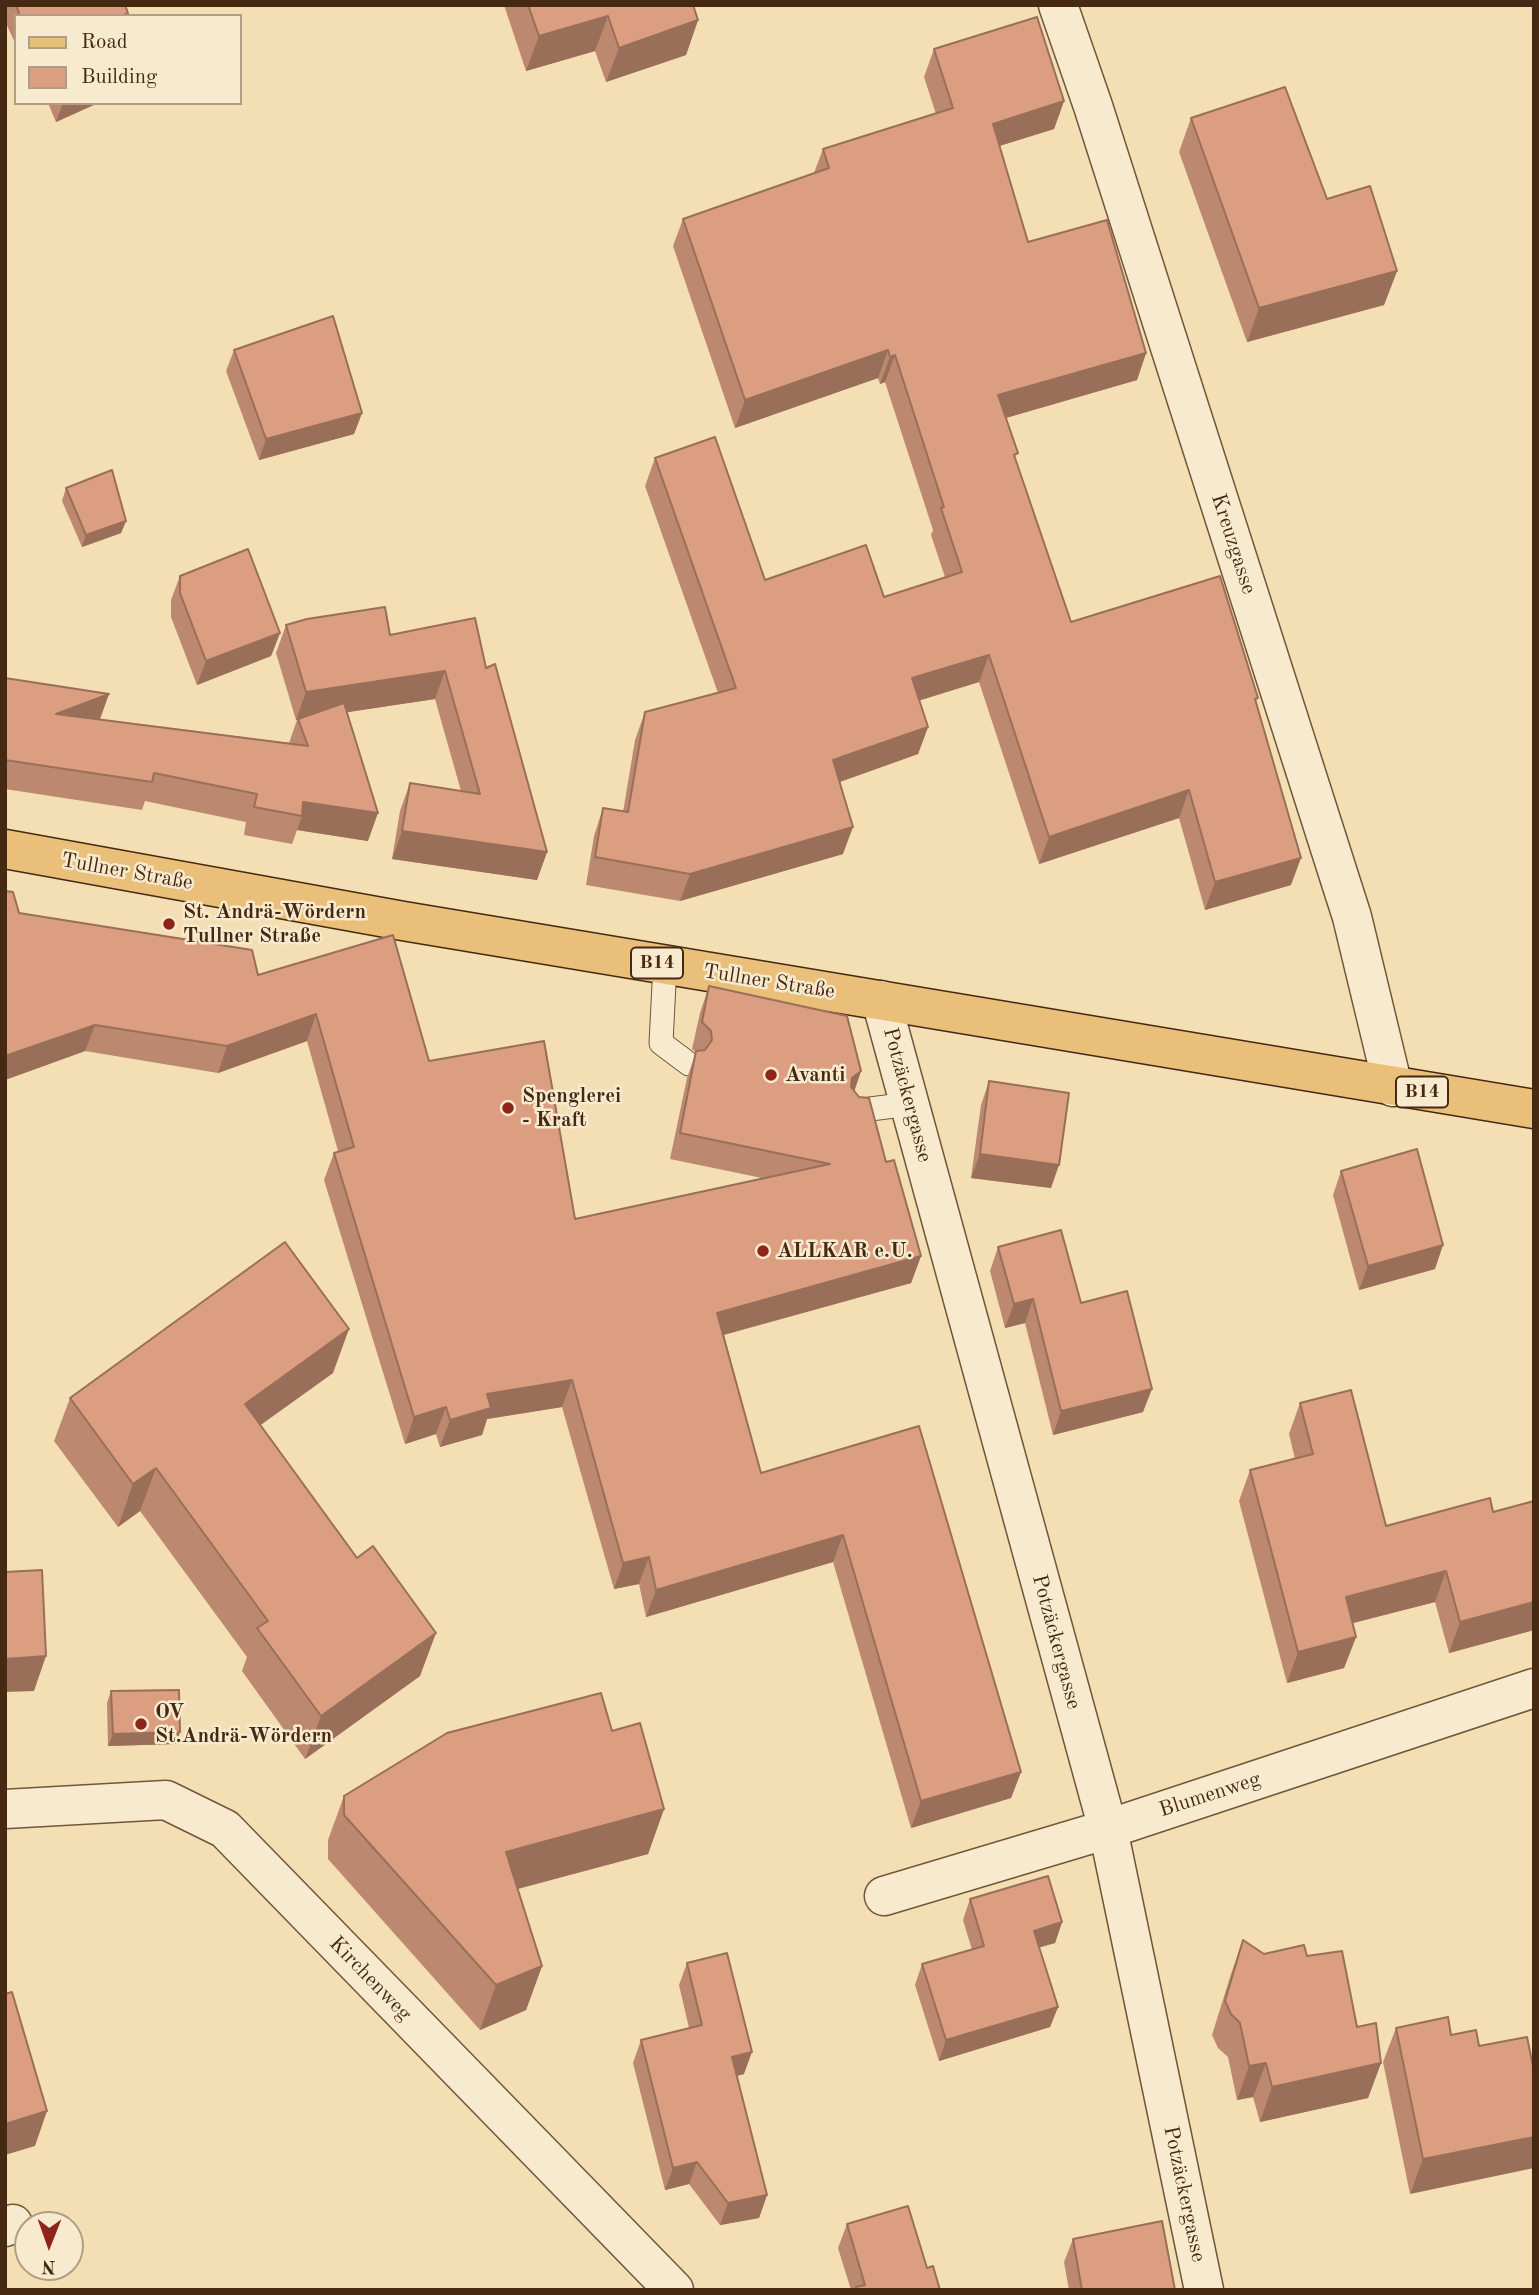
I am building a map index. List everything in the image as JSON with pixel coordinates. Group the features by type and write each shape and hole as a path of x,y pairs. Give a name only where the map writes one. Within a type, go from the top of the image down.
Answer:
{"main road":[{"name":"Tullner Straße","path":"5,849 403,920 1534,1109"}],"street":[{"name":"Kreuzgasse","path":"1058,5 1093,106 1352,917 1393,1087"},
{"name":"Potzäckergasse","path":"881,1000 1108,1829 1204,2290"},
{"name":"Blumenweg","path":"884,1896 1108,1829 1534,1688"},
{"name":"Kirchenweg","path":"5,1809 166,1800 225,1829 674,2290"}],"lane":[{"path":"665,964 661,1042 689,1064"},
{"path":"855,1111 909,1104"}],"building":[{"path":"16,5 125,5 128,13 126,14 19,14"},
{"path":"528,5 693,5 698,20 619,48 608,16 539,36"},
{"path":"1037,17 1064,101 993,124 1028,242 1107,220 1146,353 998,395 1018,453 1014,455 1071,622 1220,576 1258,698 1255,699 1301,858 1215,882 1189,790 1049,837 989,655 912,678 928,727 833,760 853,827 690,874 595,857 603,808 628,812 645,712 736,688 655,458 715,437 765,580 866,545 884,597 962,572 895,355 890,357 888,350 745,400 683,219 829,168 823,149 953,108 934,49"},
{"path":"1285,87 1327,199 1370,186 1397,271 1259,308 1191,118"},
{"path":"333,316 362,413 266,439 234,350"},
{"path":"112,470 126,521 86,535 66,488"},
{"path":"248,549 280,633 206,661 180,593 180,576"},
{"path":"385,607 390,635 475,618 486,668 495,664 547,852 402,831 410,783 480,794 445,671 306,692 286,625 307,619"},
{"path":"5,678 109,694 56,714 308,746 298,719 344,703 378,813 303,802 302,816 254,807 257,794 154,773 152,782 5,760"},
{"path":"5,891 13,892 19,913 252,950 258,975 393,935 429,1061 544,1041 575,1219 830,1164 680,1133 696,1051 705,1050 712,1040 711,1031 702,1022 709,986 847,1016 861,1071 852,1078 851,1087 859,1097 869,1098 886,1162 894,1160 921,1256 717,1313 761,1473 919,1426 1021,1772 921,1801 843,1535 656,1590 649,1557 623,1563 572,1380 487,1394 491,1408 450,1420 446,1407 414,1417 334,1153 354,1147 316,1014 227,1046 95,1025 5,1056"},
{"path":"989,1081 1069,1093 1059,1165 980,1154"},
{"path":"1417,1149 1443,1245 1368,1266 1341,1171"},
{"path":"1061,1230 1081,1303 1127,1291 1152,1389 1061,1411 1033,1299 1014,1304 998,1247"},
{"path":"285,1242 349,1329 245,1404 357,1558 373,1546 436,1633 321,1716 257,1628 268,1621 156,1468 133,1484 70,1398"},
{"path":"1351,1390 1386,1526 1490,1498 1493,1512 1534,1501 1534,1602 1460,1622 1446,1571 1346,1597 1356,1637 1298,1652 1250,1470 1313,1454 1300,1403"},
{"path":"42,1570 46,1656 5,1659 5,1572"},
{"name":"OV St.Andrä-Wördern","path":"179,1690 180,1732 113,1734 111,1691"},
{"path":"601,1693 612,1731 640,1723 664,1809 506,1852 542,1966 496,1985 344,1815 344,1796 447,1733"},
{"path":"1048,1876 1062,1922 1034,1931 1058,2007 946,2040 922,1964 984,1946 970,1899"},
{"path":"1243,1940 1264,1954 1304,1945 1307,1956 1342,1951 1357,2027 1376,2023 1381,2063 1272,2087 1266,2063 1249,2066 1240,2023 1231,2014 1225,2001"},
{"path":"727,1953 752,2052 732,2057 767,2195 728,2203 697,2162 673,2168 641,2040 702,2025 687,1963"},
{"path":"12,1992 47,2111 5,2124 5,1994"},
{"path":"1448,2017 1451,2035 1476,2030 1479,2046 1527,2037 1534,2071 1534,2137 1423,2159 1396,2028"},
{"path":"908,2206 927,2268 933,2266 940,2290 856,2290 856,2287 865,2285 847,2224"},
{"path":"1162,2221 1175,2290 1082,2290 1073,2239"}],"place":[{"name":"St. Andrä-Wördern Tullner Straße","path":"169,924"},
{"name":"Avanti","path":"771,1075"},
{"name":"Spenglerei - Kraft","path":"508,1108"},
{"name":"ALLKAR e.U.","path":"763,1251"},
{"name":"OV St.Andrä-Wördern","path":"141,1724"}]}
